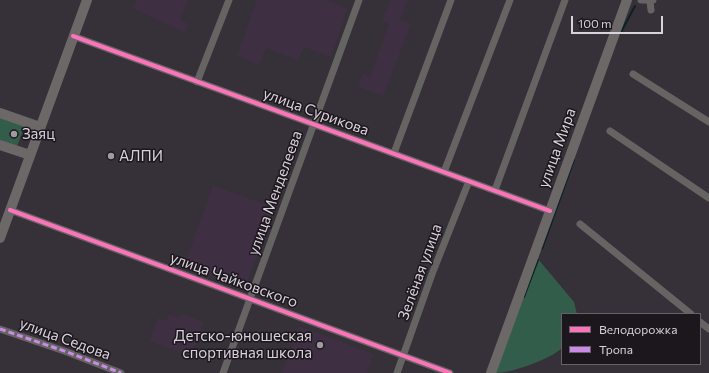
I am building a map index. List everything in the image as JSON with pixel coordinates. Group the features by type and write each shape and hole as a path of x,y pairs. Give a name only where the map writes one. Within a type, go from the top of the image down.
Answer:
{"main road":[{"path":"0,238 87,0"},
{"name":"улица Мира","path":"491,373 627,0"},
{"path":"0,113 40,127"},
{"path":"0,145 30,155"}],"street":[{"path":"197,82 229,0"},
{"name":"улица Менделеева","path":"223,373 359,0"},
{"path":"394,153 451,0"},
{"path":"444,172 510,0"},
{"path":"495,190 565,0"},
{"path":"640,0 651,0 651,10"},
{"name":"улица Сурикова","path":"74,36 550,211"},
{"path":"633,74 709,122"},
{"path":"610,131 709,198"},
{"name":"Зелёная улица","path":"397,373 432,274 469,181"},
{"name":"улица Чайковского","path":"10,210 450,373"},
{"path":"580,224 690,313"},
{"path":"701,323 709,329"},
{"name":"улица Седова","path":"0,329 67,352 121,373"}],"shaded area":[{"path":"137,0 188,0 180,20 188,24 185,33 133,8"},
{"path":"257,0 326,0 348,8 331,57 304,47 298,60 266,48 259,65 237,56"},
{"path":"390,0 408,0 400,20 411,24 383,96 358,87 362,74 370,77 389,24 382,21"},
{"path":"213,185 274,208 246,286 185,264"},
{"path":"181,313 204,322 191,356 149,341 158,318 166,321 169,314 179,318"},
{"name":"Детско-юношеская спортивная школа","path":"299,326 374,354 367,373 282,373"}],"green space":[{"path":"0,117 25,126 17,146 0,140"},
{"path":"538,259 574,302 577,313 561,313 561,349 557,352 530,365 511,371 495,373"}],"waterway":[{"path":"620,34 635,6"},
{"path":"542,249 574,160"},
{"path":"524,297 538,260"}],"marked path":[{"path":"0,329 67,352 121,373"}],"cycle path":[{"path":"73,36 550,211"},
{"path":"10,210 450,373"}],"place":[{"name":"Заяц","path":"14,134"},
{"name":"АЛПИ","path":"111,156"},
{"name":"Детско-юношеская спортивная школа","path":"320,345"}]}
